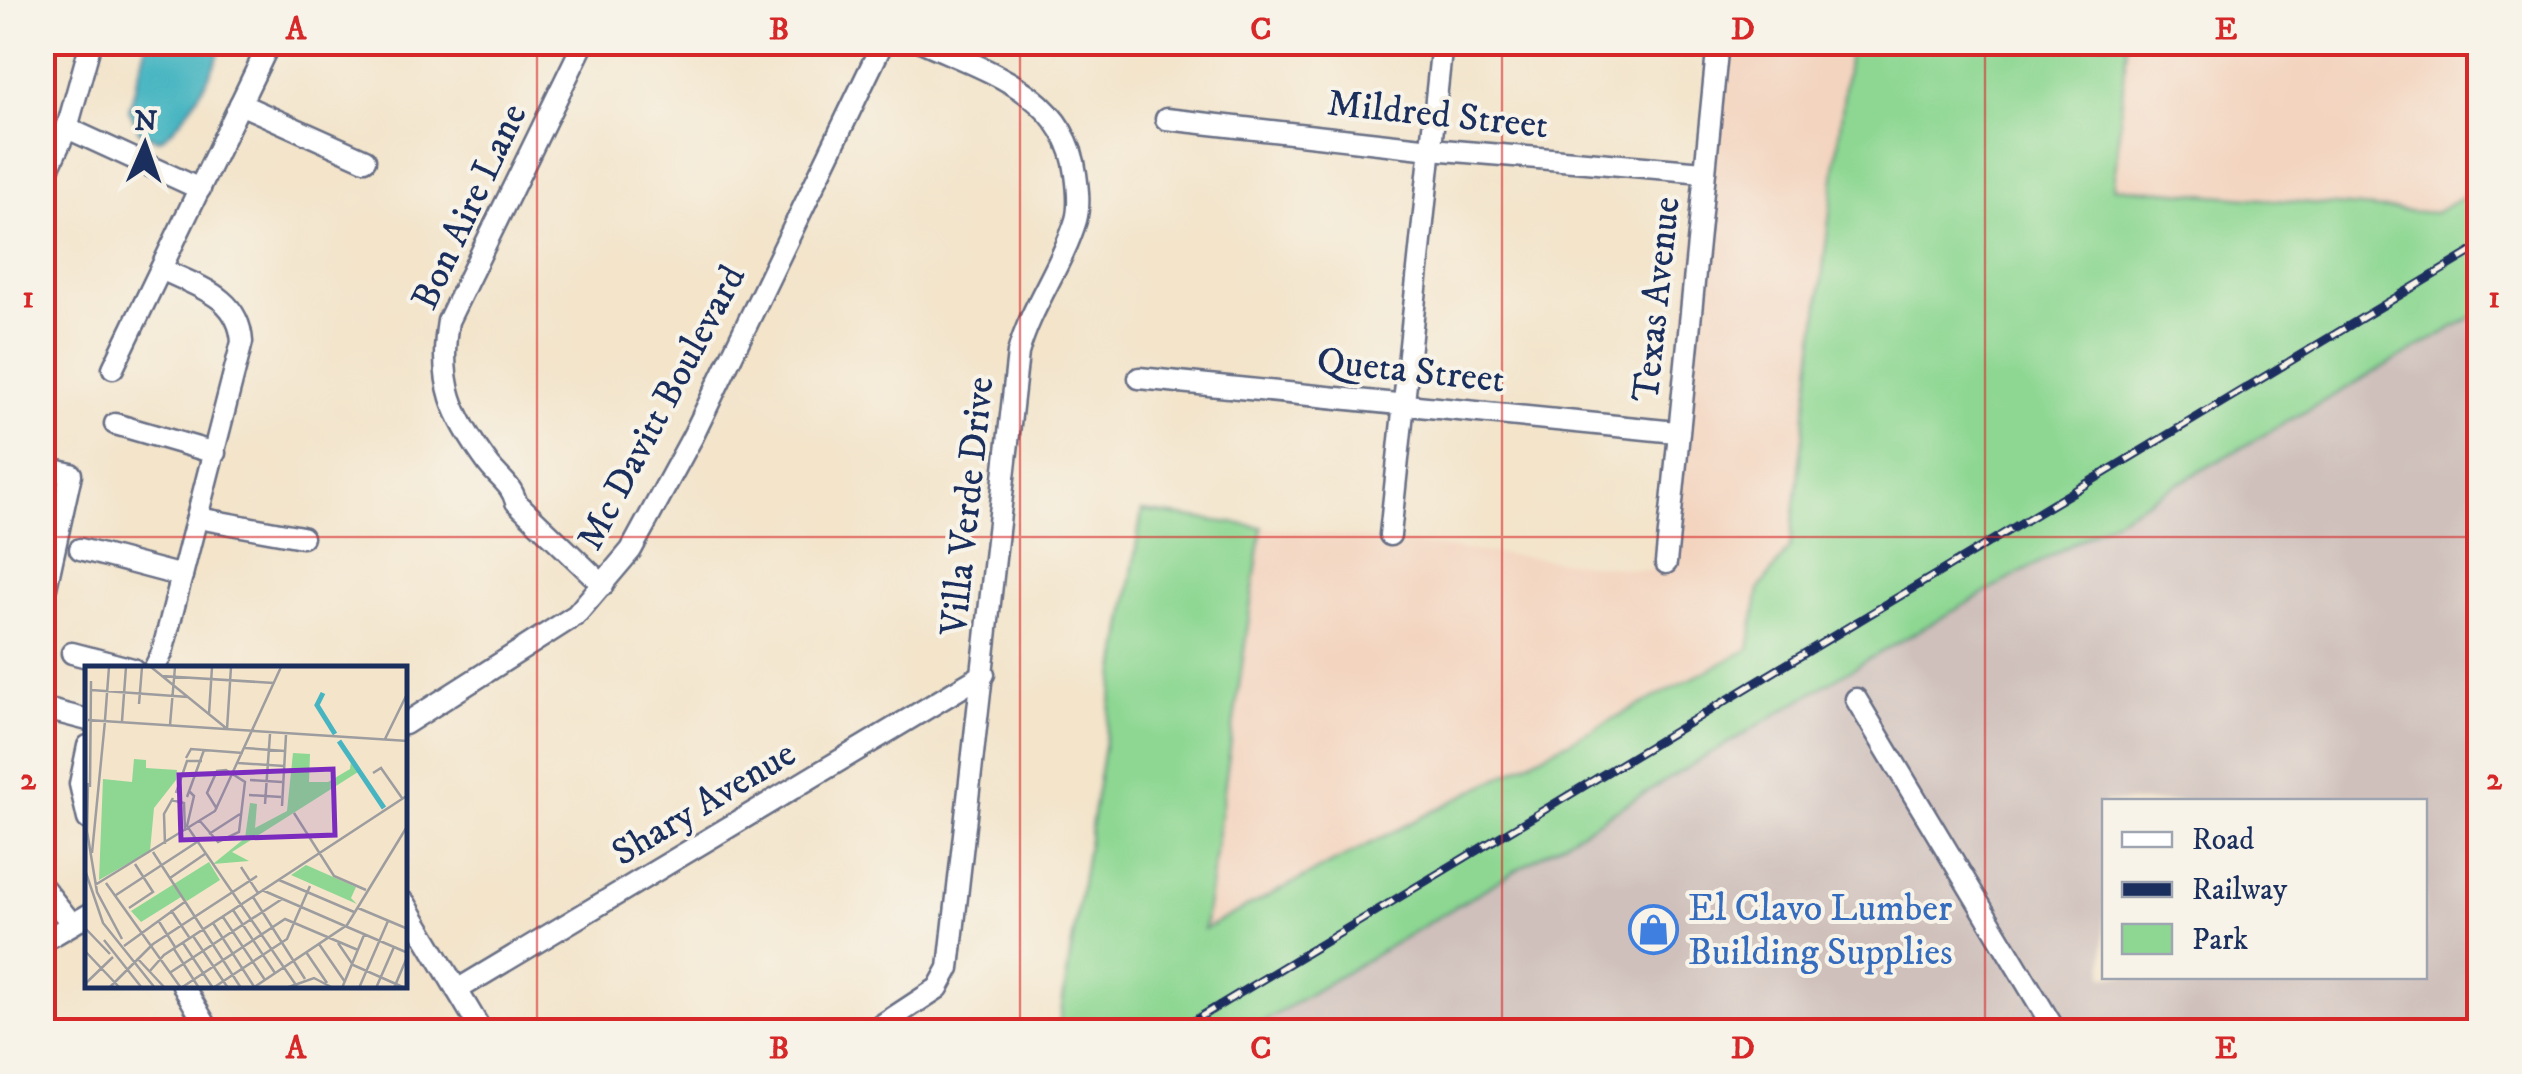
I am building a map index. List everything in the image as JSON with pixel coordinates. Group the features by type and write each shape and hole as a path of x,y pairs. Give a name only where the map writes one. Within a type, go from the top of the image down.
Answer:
{"street":[{"path":"42,182 67,128 91,42"},
{"path":"114,368 270,42"},
{"name":"Bon Aire Lane","path":"584,42 448,321 442,356 446,392 490,467 511,487 516,502 603,585"},
{"name":"Mc Davitt Boulevard","path":"408,722 554,631 603,585 631,550 693,436 883,42"},
{"name":"Villa Verde Drive","path":"871,1032 938,988 949,968 1018,353 1027,321 1076,218 1078,191 1064,134 1046,108 1002,77 923,42"},
{"path":"1390,535 1442,42"},
{"name":"Texas Avenue","path":"1666,563 1676,432 1718,42"},
{"path":"240,104 366,160"},
{"name":"Mildred Street","path":"1166,119 1431,149 1704,172"},
{"path":"67,128 200,190"},
{"path":"155,666 241,356 240,320 222,298 161,269"},
{"name":"Queta Street","path":"1139,378 1676,432"},
{"path":"115,424 215,453"},
{"path":"42,467 70,474 42,606"},
{"path":"198,518 302,538"},
{"path":"80,549 182,576"},
{"path":"72,653 122,666"},
{"name":"Shary Avenue","path":"457,990 984,674"},
{"path":"1856,699 2056,1032"},
{"path":"42,708 85,719"},
{"path":"85,760 80,784 85,806"},
{"path":"42,886 80,919 42,942"},
{"path":"408,908 482,1032"},
{"path":"185,989 210,1032"}],"shaded area":[{"path":"1721,43 1850,43 1790,547 1759,589 1749,649 1204,929 1262,527 1651,571"},
{"path":"2126,43 2479,43 2479,204 2437,230 2113,200"},
{"path":"2479,313 2479,1031 1238,1032 1890,646"}],"green space":[{"path":"1850,43 2127,43 2114,187 2435,213 2479,188 2479,313 1862,663 1248,1031 1058,1031 1142,511 1262,527 1204,929 1749,649 1759,589 1790,547"}],"water":[{"path":"147,43 222,43 197,96 178,123 159,140 140,132 129,110"}],"railway":[{"path":"1175,1032 2480,247"}],"place":[{"name":"El Clavo Lumber Building Supplies","path":"1653,929"}]}
